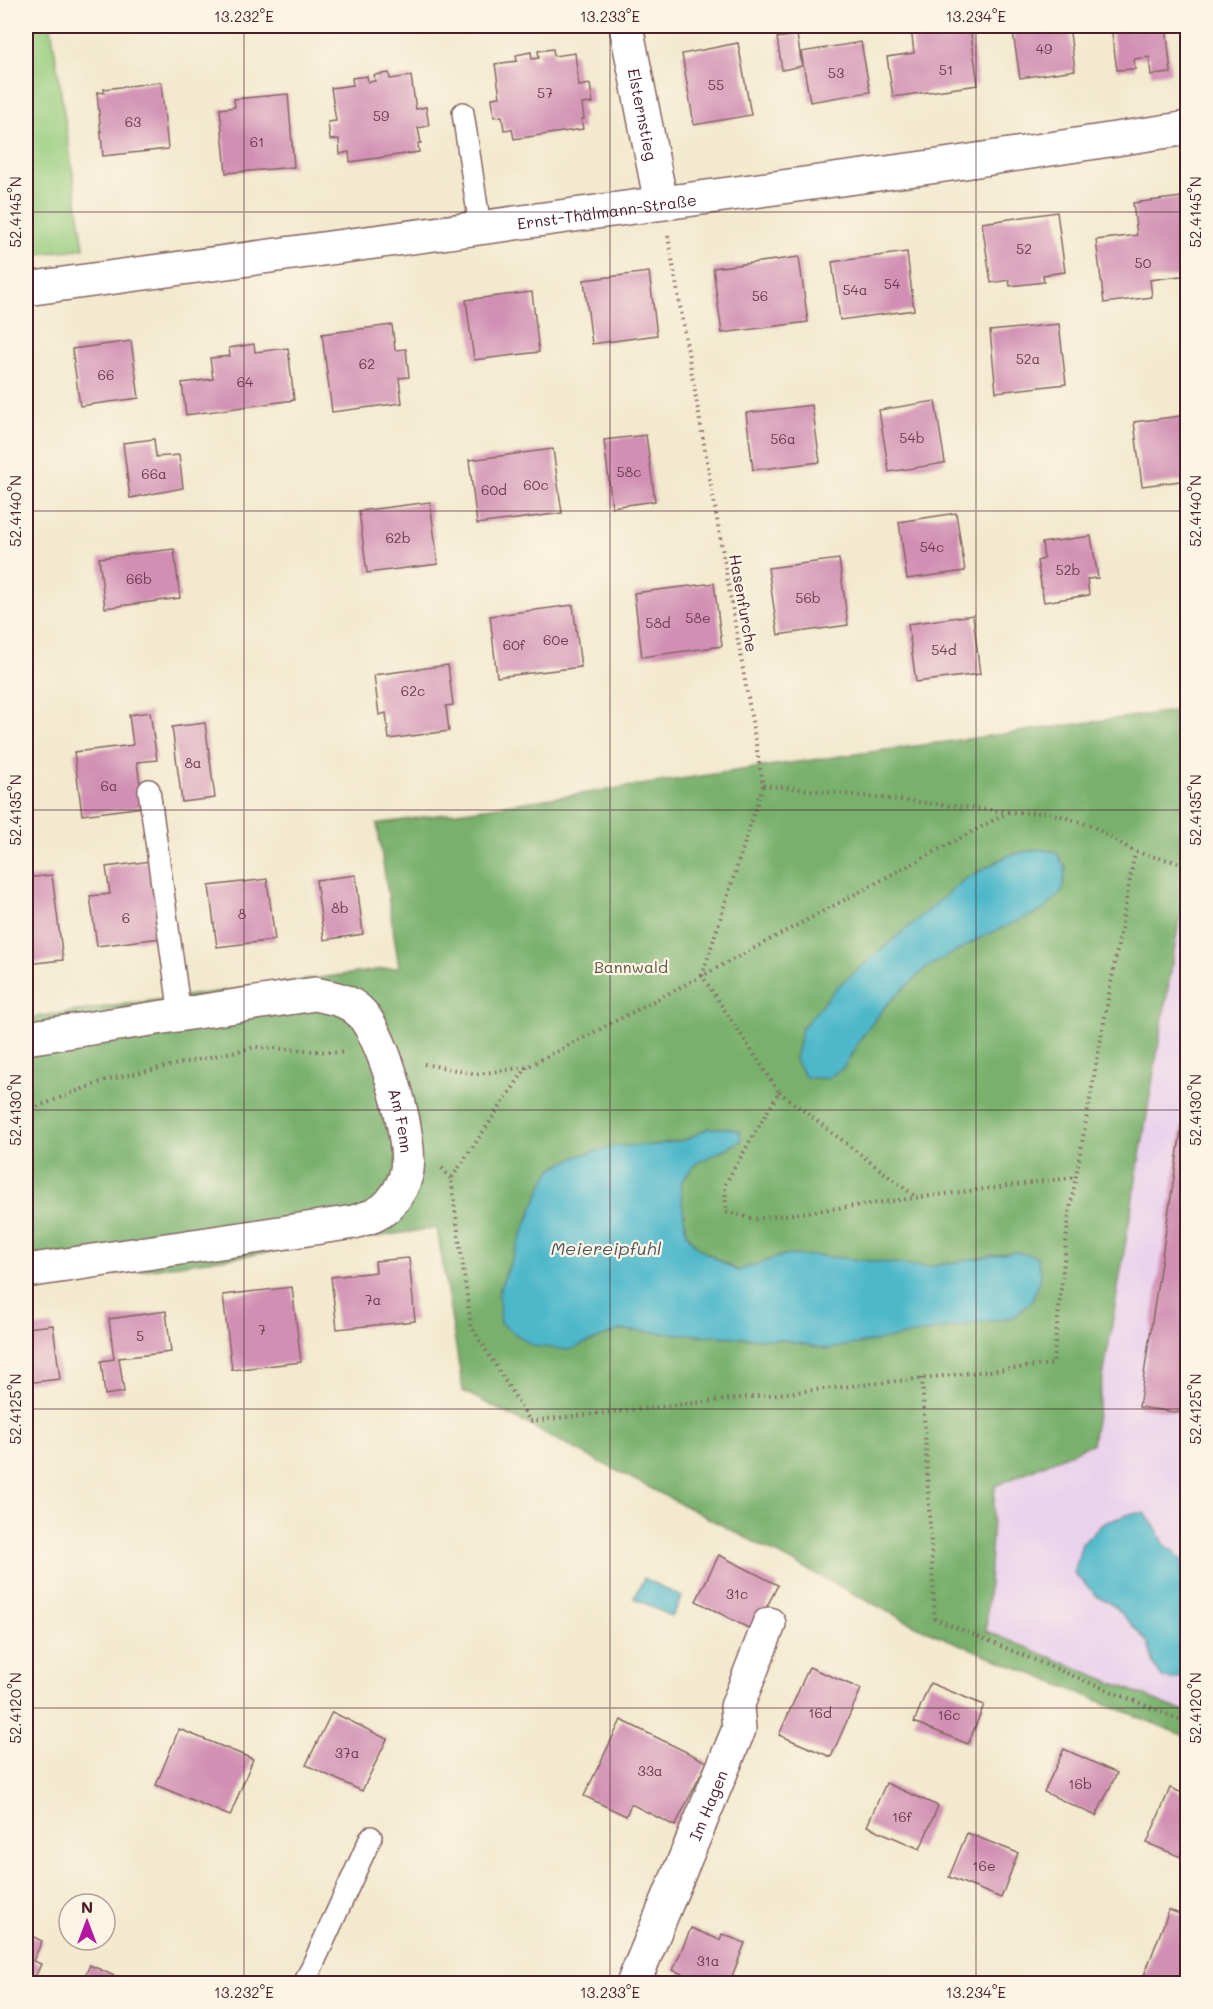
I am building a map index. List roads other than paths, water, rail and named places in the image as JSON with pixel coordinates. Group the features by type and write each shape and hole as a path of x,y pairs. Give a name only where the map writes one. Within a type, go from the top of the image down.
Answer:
{"street":[{"name":"Elsternstieg","path":"626,26 664,215"},
{"name":"Ernst-Thälmann-Straße","path":"26,289 480,227 664,215 938,166 1188,128"},
{"name":"Am Fenn","path":"26,1038 315,994 346,1001 361,1013 376,1032 386,1056 402,1119 408,1154 406,1176 393,1200 378,1214 354,1222 26,1271"},
{"name":"Im Hagen","path":"633,1983 740,1729 736,1707 769,1624"}],"lane":[{"path":"463,113 480,227"},
{"path":"148,790 180,1015"},
{"path":"304,1983 371,1837"}],"water":[{"path":"1039,849 1056,852 1066,869 1062,891 1045,909 982,937 926,968 886,1005 861,1038 843,1068 826,1079 805,1077 795,1060 802,1028 836,988 965,879 1009,855"},
{"name":"Meiereipfuhl","path":"708,1128 728,1128 740,1131 741,1141 695,1164 680,1184 686,1233 698,1248 737,1271 784,1255 821,1256 928,1267 1014,1252 1038,1257 1041,1276 1032,1301 1013,1317 828,1349 783,1340 620,1330 569,1350 533,1346 500,1323 499,1291 544,1181 553,1168 578,1156 615,1146 654,1145 686,1140"},
{"path":"1133,1513 1145,1513 1165,1546 1173,1550 1187,1566 1187,1674 1175,1679 1162,1678 1154,1665 1148,1643 1114,1605 1099,1598 1074,1573 1082,1543 1104,1523"},
{"path":"644,1578 682,1597 672,1617 634,1598"}],"park label":[{"name":"Bannwald","path":"631,966"}]}
